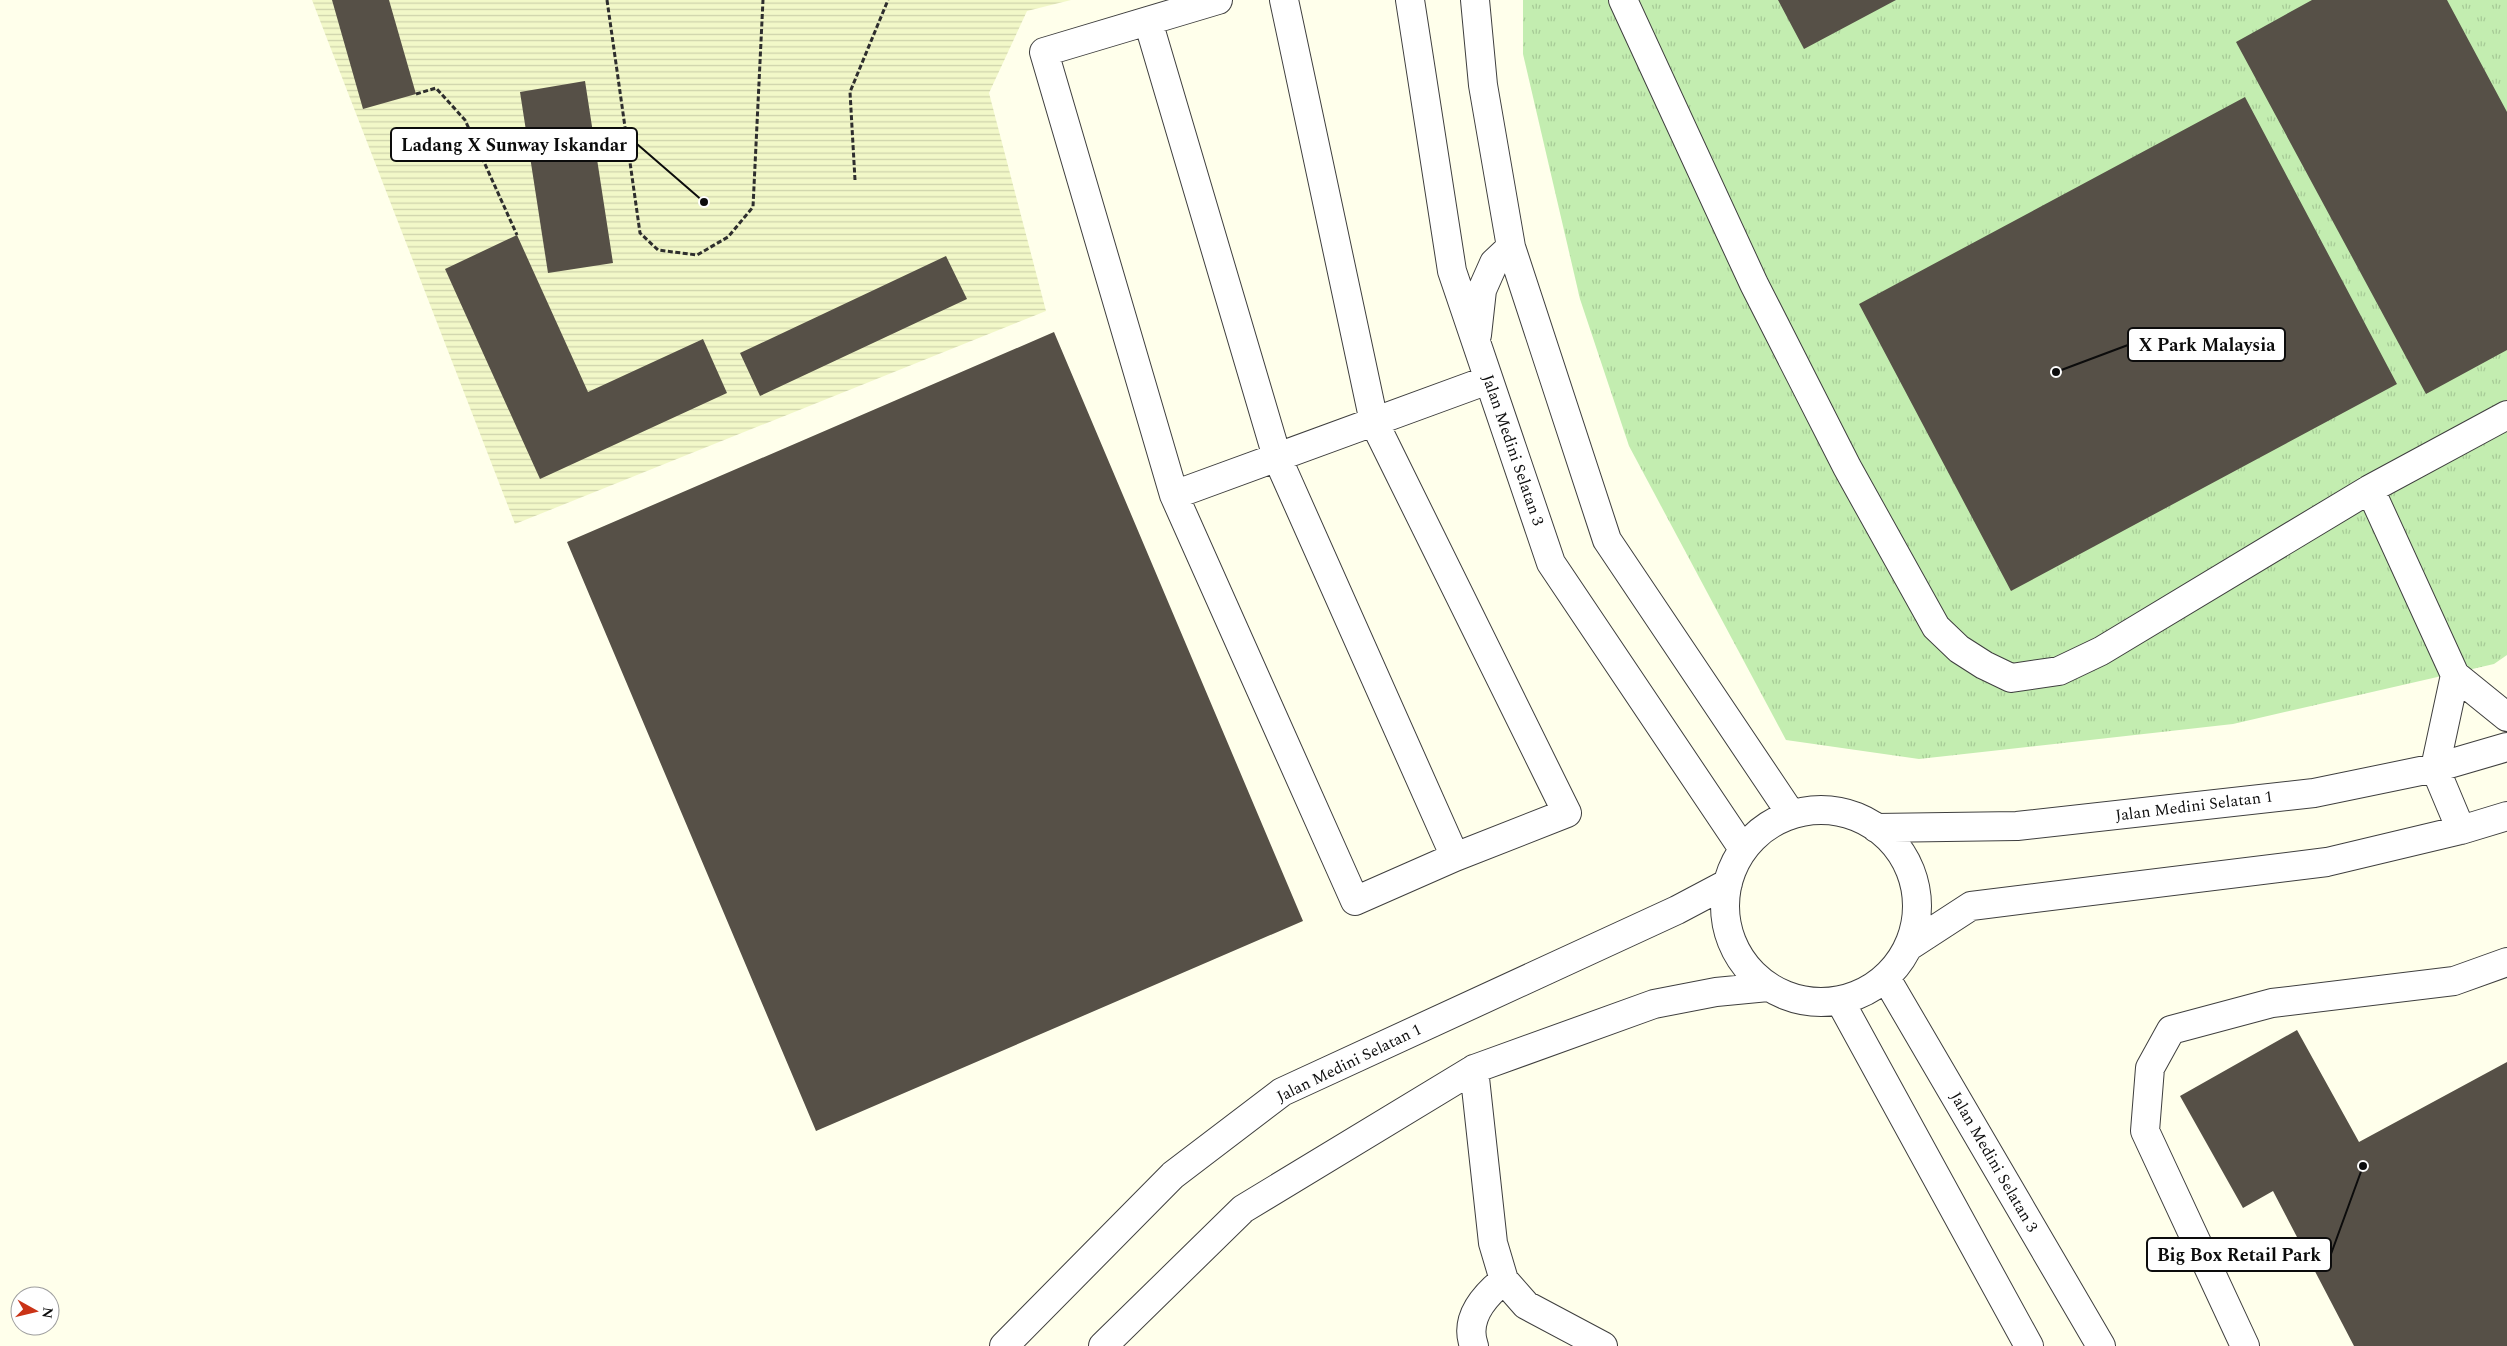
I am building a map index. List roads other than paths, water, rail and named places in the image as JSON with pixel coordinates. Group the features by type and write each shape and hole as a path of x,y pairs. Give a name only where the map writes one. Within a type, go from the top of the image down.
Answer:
{"street":[{"path":"1218,0 1044,52 1174,495 1355,901 1455,857 1567,813 1374,422 1284,0"},
{"name":"Jalan Medini Selatan 3","path":"1410,0 1452,271 1552,563 1744,849"},
{"path":"1475,0 1483,85 1511,247 1607,540 1790,814"},
{"path":"1623,0 1754,284 1847,467 1936,627 1959,649 1984,665 2011,678 2059,671 2101,651 2370,489 2507,415"},
{"path":"1148,21 1277,457 1455,857"},
{"path":"1476,342 1482,290 1494,263 1511,247"},
{"path":"1174,495 1488,380"},
{"path":"2370,489 2455,675 2507,717"},
{"path":"2455,675 2435,768 2461,830"},
{"name":"Jalan Medini Selatan 1","path":"1876,828 2017,826 2314,792 2435,768 2507,747"},
{"path":"1812,810 1833,810 1854,815 1890,839 1904,856 1914,881 1917,909 1914,928 1908,947 1898,965 1886,978 1872,988 1840,1001 1803,1002 1768,988 1742,962 1732,942 1726,921 1725,902 1728,883 1734,866 1744,849 1764,828 1790,814 1812,810"},
{"path":"1908,947 1971,906 2327,862 2461,830 2507,816"},
{"name":"Jalan Medini Selatan 1","path":"1004,1346 1173,1175 1282,1092 1677,910 1728,883"},
{"path":"2246,1346 2145,1131 2150,1068 2172,1030 2272,1003 2454,981 2507,962"},
{"name":"Jalan Medini Selatan 3","path":"1886,978 2101,1346"},
{"path":"1103,1346 1243,1209 1474,1070 1654,1004 1716,992 1768,988"},
{"path":"1840,1001 2029,1346"},
{"path":"1474,1070 1493,1243 1504,1280 1526,1304 1603,1346"},
{"path":"1474,1346 1470,1334 1474,1317 1488,1293 1504,1280"}],"place":[{"name":"Ladang X Sunway Iskandar","path":"704,202"},
{"name":"X Park Malaysia","path":"2056,372"},
{"name":"Big Box Retail Park","path":"2363,1166"}]}
